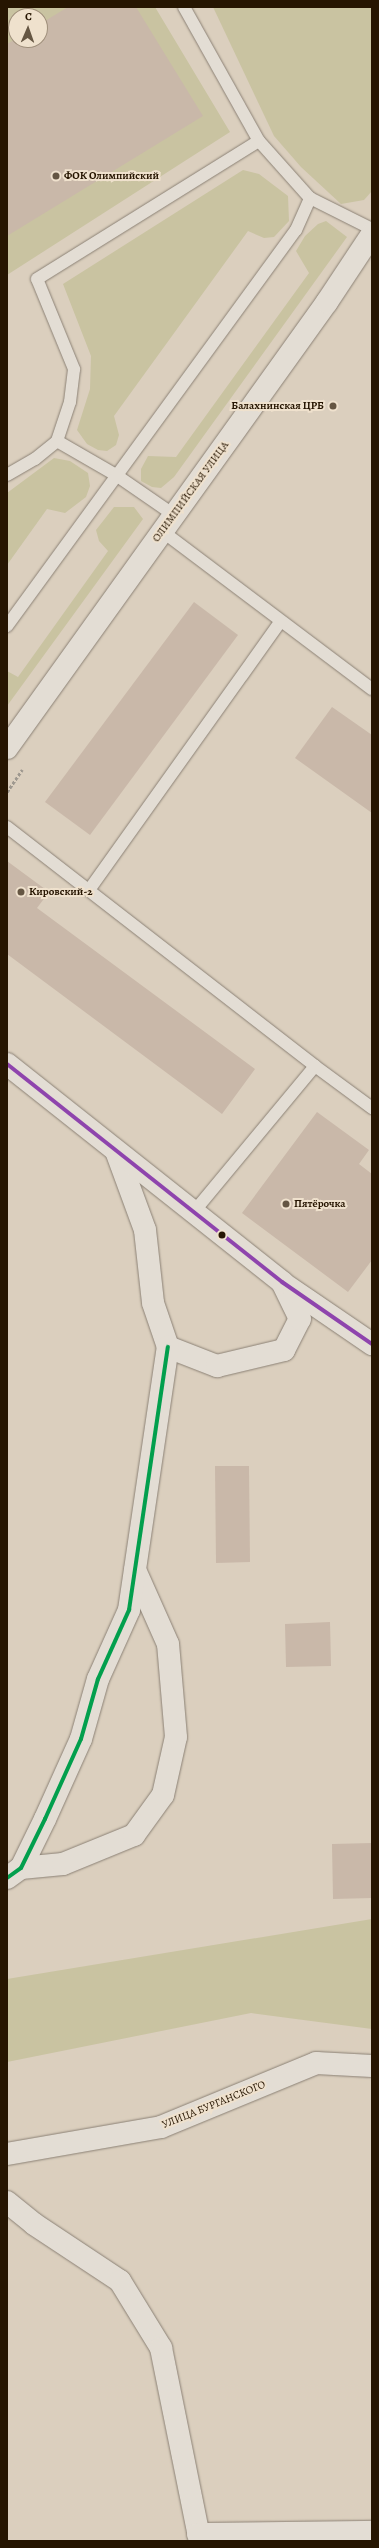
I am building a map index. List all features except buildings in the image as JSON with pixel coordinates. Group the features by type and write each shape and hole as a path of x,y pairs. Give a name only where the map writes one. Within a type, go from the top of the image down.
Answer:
{"street":[{"name":"ОЛИМПИЙСКАЯ УЛИЦА","path":"8,743 168,523 372,234"},
{"path":"7,1064 282,1282 372,1344"},
{"path":"14,1873 81,1739 98,1679 128,1610 168,1347 153,1303 144,1230 116,1151"},
{"path":"168,1347 217,1366 284,1350 300,1318 282,1282"},
{"path":"14,1873 63,1864 134,1836 163,1795 176,1737 168,1644 135,1570"},
{"name":"УЛИЦА БУРГАНСКОГО","path":"7,2154 161,2127 316,2063 372,2066"},
{"path":"7,2202 34,2224 120,2281 160,2348 190,2480 199,2538 372,2532"}],"lane":[{"path":"184,7 259,141 310,198 372,229"},
{"path":"7,475 35,459 57,441 70,402 74,370 37,279 259,141"},
{"path":"7,626 296,230 310,198"},
{"path":"57,441 116,475 168,523 281,621 372,689"},
{"path":"89,890 281,621"},
{"path":"7,826 315,1066 372,1108"},
{"path":"194,1212 315,1066"}],"shaded area":[{"name":"ФОК Олимпийский","path":"7,7 155,7 230,132 7,275"},
{"path":"213,7 372,7 372,191 364,200 341,204 301,167 274,136"},
{"path":"243,170 259,174 288,196 289,221 274,237 264,238 248,231 114,416 119,435 116,445 107,451 98,450 87,444 77,430 90,389 91,356 63,284"},
{"path":"326,221 347,237 174,477 161,488 152,487 141,481 141,469 148,456 176,457 309,273 296,251 305,236 318,224"},
{"path":"54,458 70,461 88,473 90,486 86,497 65,513 47,509 7,565 7,493"},
{"path":"114,507 134,507 143,519 7,706 7,671 18,677 108,551 99,541 96,530"},
{"path":"372,1919 372,2029 251,2013 7,2062 7,1979"}],"transit line":[{"path":"7,1064 282,1282 372,1344"},
{"path":"7,1878 21,1868 45,1819 81,1739 98,1679 129,1610 168,1347"}],"place":[{"name":"ФОК Олимпийский","path":"56,176"},
{"name":"Балахнинская ЦРБ","path":"333,406"},
{"name":"Кировский-2","path":"21,892"},
{"name":"Пятёрочка","path":"286,1204"}]}
